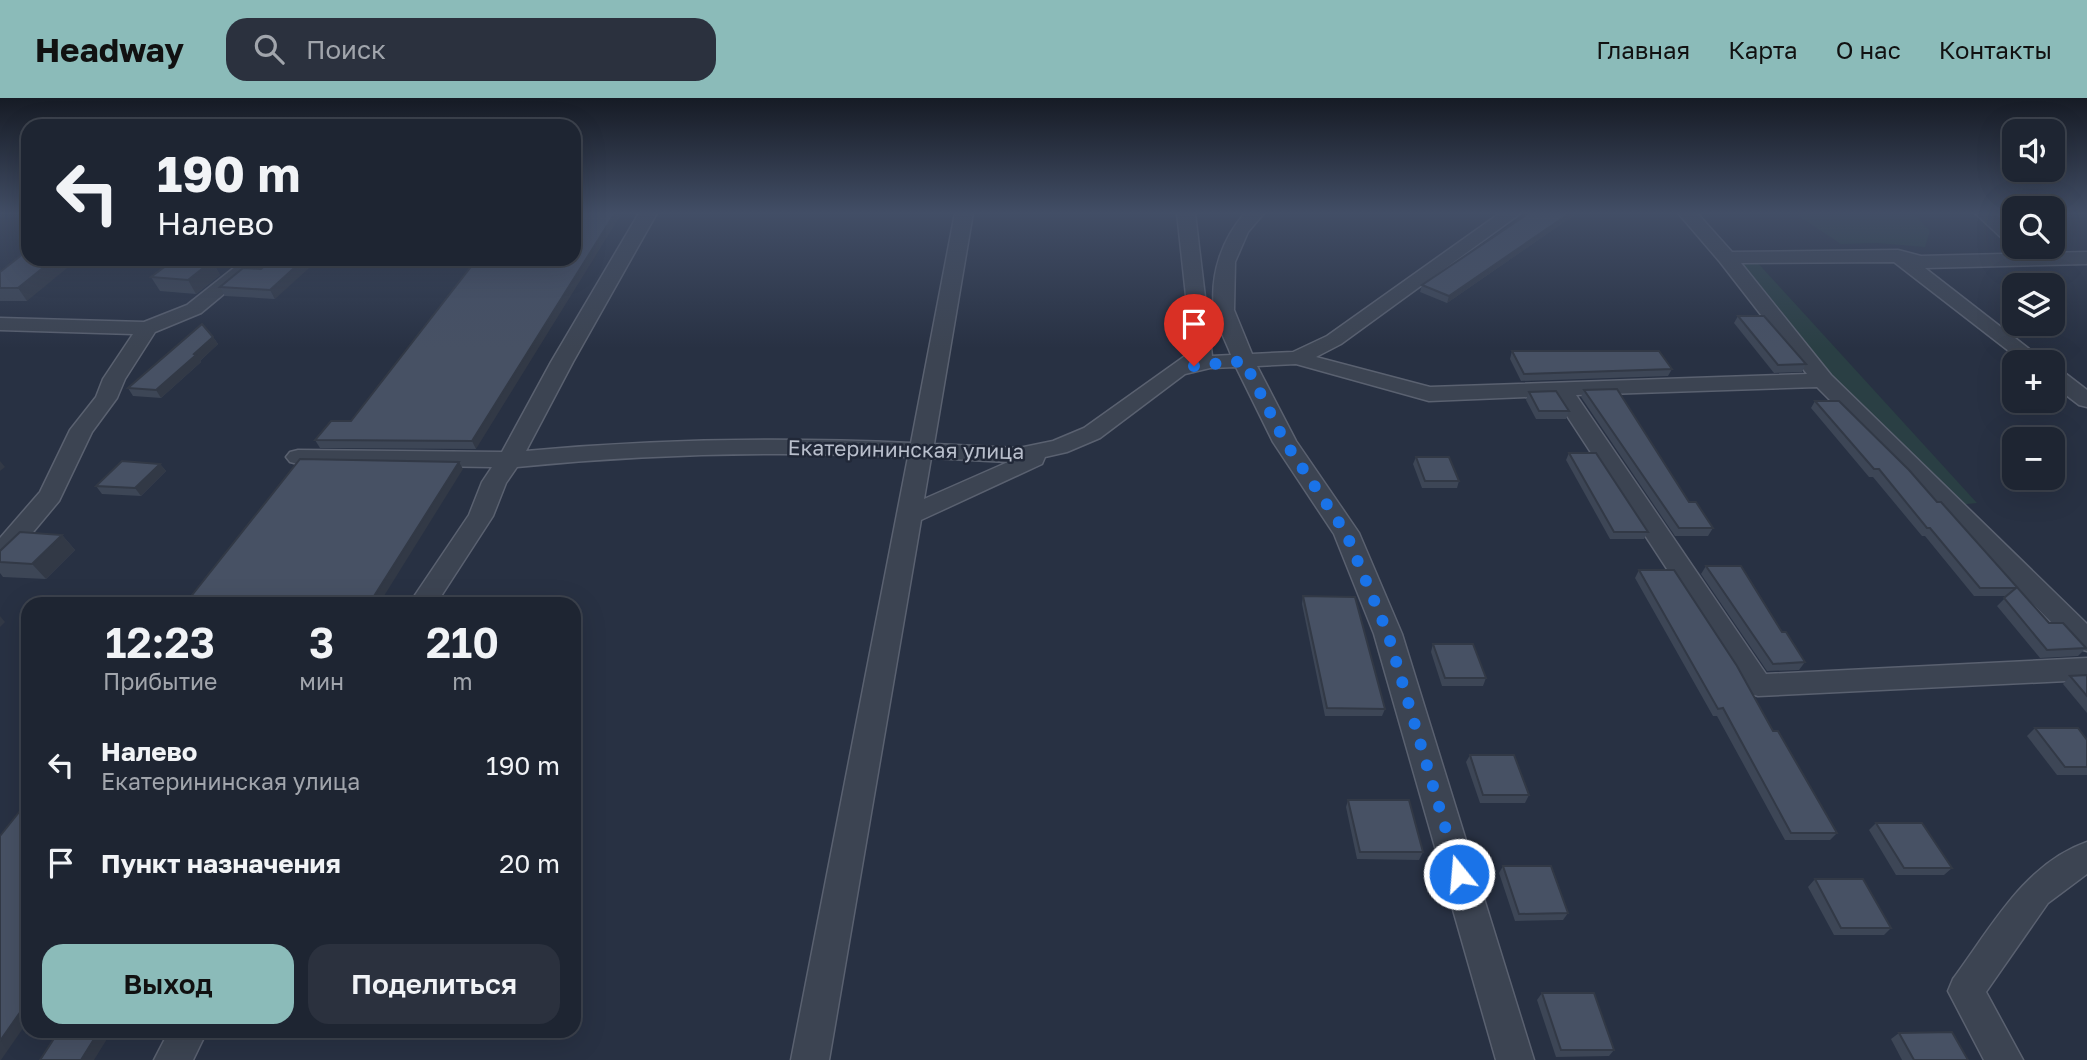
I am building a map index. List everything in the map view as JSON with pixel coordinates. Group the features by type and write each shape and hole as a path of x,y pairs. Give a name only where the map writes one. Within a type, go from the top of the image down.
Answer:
{"street":[{"path":"427,597 481,516 494,482 510,460 562,362 622,258"},
{"path":"810,1060 956,258"},
{"path":"910,515 1092,433 1203,353 1191,258"},
{"path":"1228,258 1224,310 1244,361 1285,442 1346,533 1388,634 1515,1060"},
{"path":"1297,358 1334,340 1450,258"},
{"path":"1727,258 1736,258"},
{"path":"1727,258 1823,380 2087,641"},
{"path":"1900,258 2020,350"},
{"path":"1905,258 1920,262 1970,258"},
{"path":"0,324 147,328 194,309 248,266"},
{"path":"0,555 50,495 81,430 106,398 114,379 147,328"},
{"name":"Екатерининская улица","path":"298,457 510,460 620,450 844,447 1019,455 1059,447 1092,433 1178,369 1210,362 1297,358 1429,394 1823,380"},
{"path":"2065,384 2087,400"},
{"path":"1561,390 1758,685 2087,669"},
{"path":"2004,1060 1966,991 2036,892 2087,856"},
{"path":"173,1060 185,1038"}],"green space":[{"path":"1756,261 1977,503 1957,505 1823,380 1735,262"}],"building":[{"path":"18,258 21,258 21,266 45,266 18,288 0,288 0,272"},
{"path":"581,258 587,258 472,441 315,440 331,421 351,421 472,266 581,266"},
{"path":"1462,258 1505,258 1449,296 1422,285"},
{"path":"166,266 206,266 188,280 151,277"},
{"path":"264,266 296,266 270,290 220,287 243,268 261,269"},
{"path":"1738,316 1764,316 1806,364 1778,365"},
{"path":"202,324 213,337 156,390 128,388"},
{"path":"1512,351 1659,351 1672,369 1524,374"},
{"path":"1617,389 1689,502 1696,502 1713,528 1679,528 1584,390"},
{"path":"1556,391 1569,411 1539,411 1529,392"},
{"path":"1815,401 1839,401 1909,470 1937,502 1941,502 2049,623 2063,623 2086,648 2047,650 2004,598 2016,588 1980,588 1879,469 1874,469"},
{"path":"1569,453 1596,453 1648,532 1614,532"},
{"path":"1416,457 1449,457 1459,481 1425,481"},
{"path":"300,459 459,462 373,597 191,597"},
{"path":"122,461 160,464 135,488 96,486"},
{"path":"20,532 62,535 32,564 0,562 0,551"},
{"path":"1706,566 1741,566 1782,632 1786,632 1805,662 1773,664"},
{"path":"1639,570 1674,570 1737,666 1773,731 1778,731 1837,833 1791,833 1723,708 1718,709"},
{"path":"1303,596 1355,597 1385,709 1327,708"},
{"path":"1433,644 1473,644 1486,678 1445,678"},
{"path":"2087,675 2087,696 2070,676"},
{"path":"2035,728 2078,728 2087,740 2087,767 2065,767"},
{"path":"1470,755 1514,755 1529,795 1483,795"},
{"path":"1348,800 1409,800 1423,852 1360,852"},
{"path":"21,810 21,1011 0,1041 0,836"},
{"path":"1876,823 1922,823 1952,868 1904,868"},
{"path":"1503,866 1551,866 1568,913 1519,914"},
{"path":"1815,879 1863,879 1891,928 1841,928"},
{"path":"1542,993 1594,993 1614,1050 1561,1050"},
{"path":"1952,1032 1968,1060 1914,1060 1899,1033"},
{"path":"54,1038 95,1038 81,1060 40,1060"}],"route":[{"path":"1194,366 1210,362 1244,361 1285,442 1346,533 1388,634 1459,874"}]}
